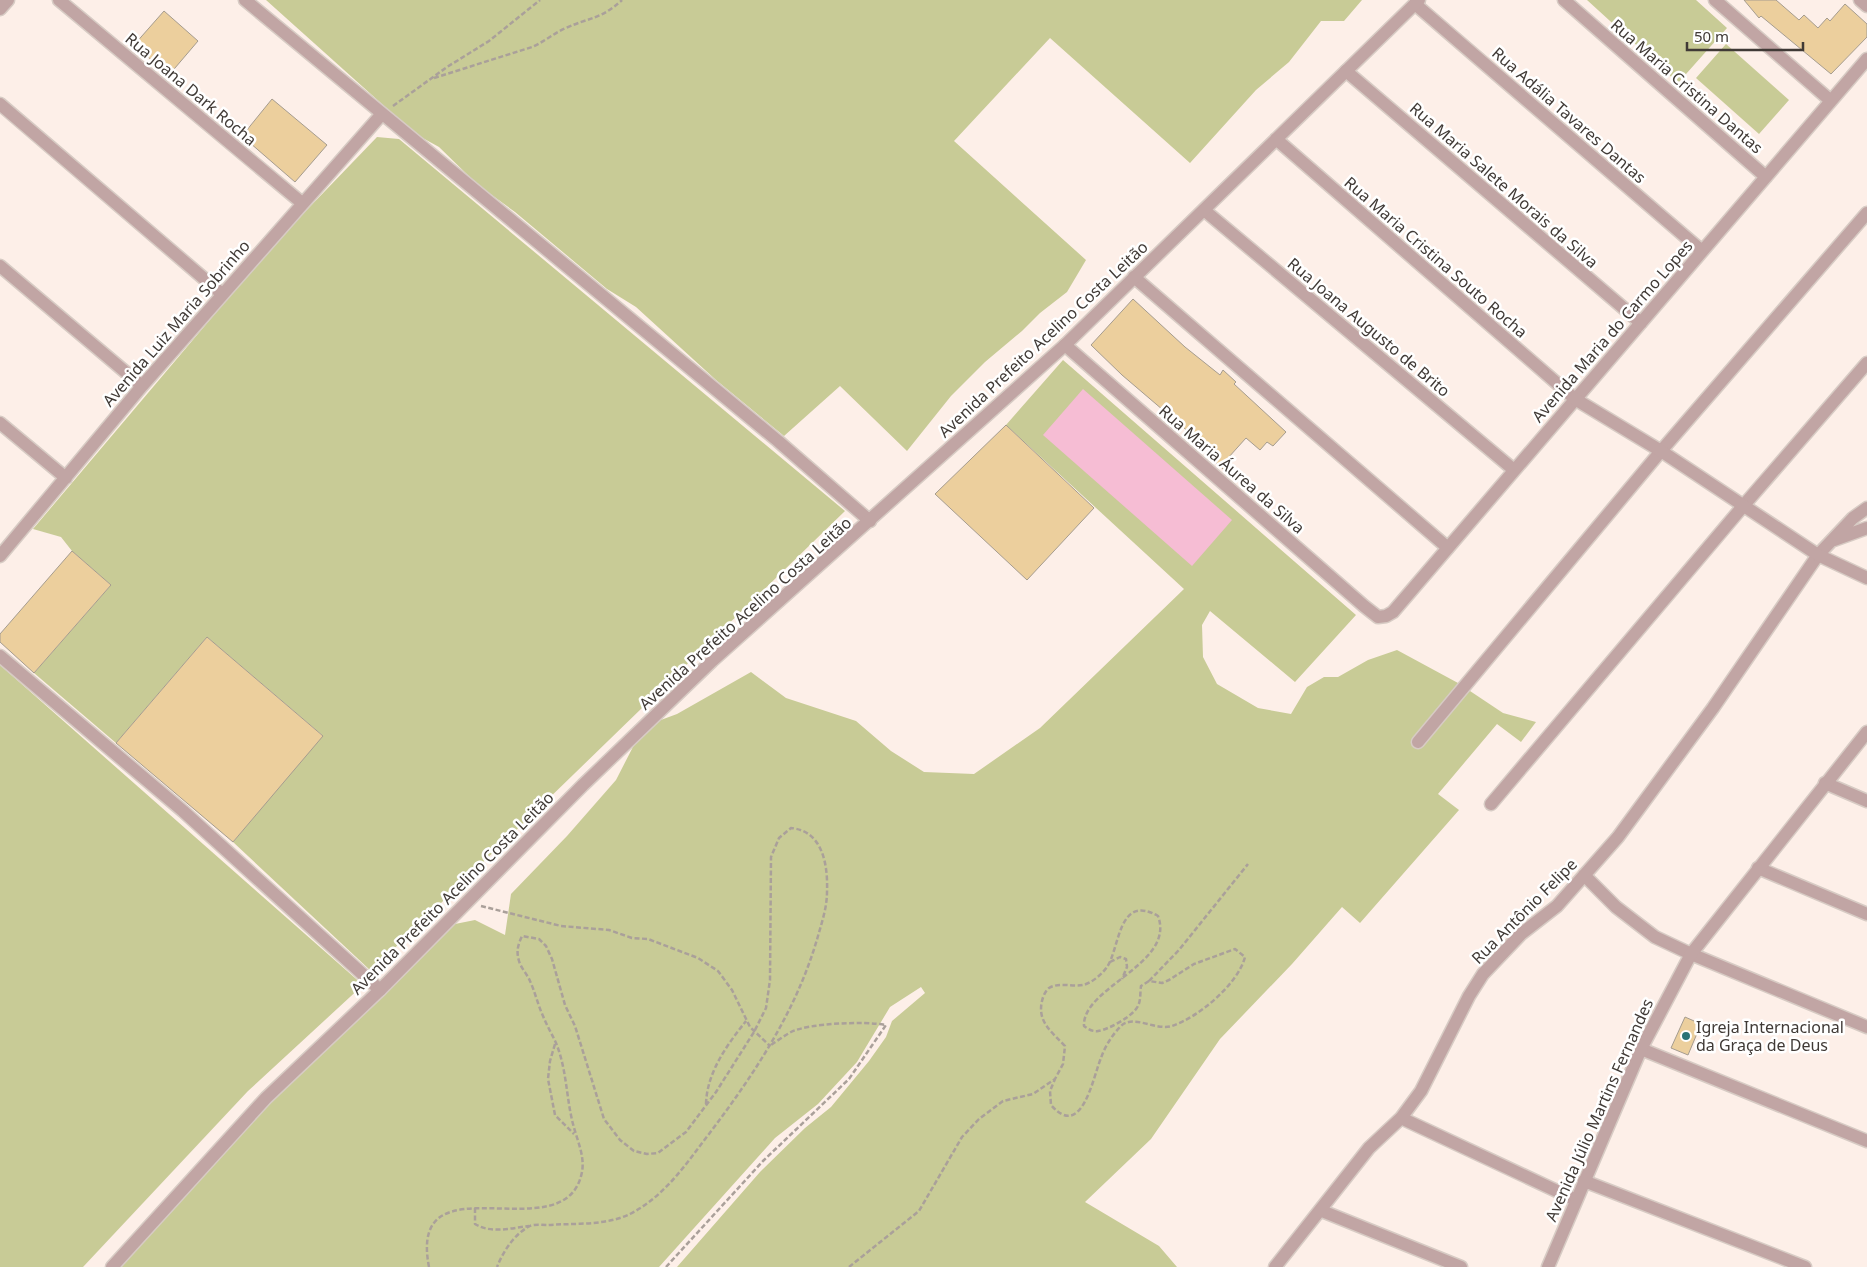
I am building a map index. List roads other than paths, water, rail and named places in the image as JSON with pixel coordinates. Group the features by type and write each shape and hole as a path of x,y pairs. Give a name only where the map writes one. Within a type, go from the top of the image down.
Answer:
{"street":[{"path":"0,9 8,0"},
{"name":"Rua Joana Dark Rocha","path":"60,0 302,203"},
{"path":"246,0 381,115 778,440 870,521"},
{"name":"Rua Maria Cristina Dantas","path":"1564,0 1766,177"},
{"path":"1715,0 1831,101"},
{"path":"1860,0 1867,6"},
{"name":"Avenida Prefeito Acelino Costa Leitão","path":"112,1267 266,1098 380,990 583,785 712,661 1064,345 1417,2"},
{"name":"Rua Adália Tavares Dantas","path":"1417,2 1702,251"},
{"name":"Avenida Maria do Carmo Lopes","path":"1378,617 1386,616 1393,612 1867,59"},
{"name":"Rua Maria Salete Morais da Silva","path":"1346,71 1641,323"},
{"path":"0,104 222,294"},
{"name":"Avenida Luiz Maria Sobrinho","path":"0,556 142,386 381,115"},
{"name":"Rua Maria Cristina Souto Rocha","path":"1276,139 1575,400 1661,451 1818,555 1867,578"},
{"name":"Rua Joana Augusto de Brito","path":"1204,210 1514,470"},
{"path":"1418,742 1661,451 1867,213"},
{"path":"0,266 142,386"},
{"path":"1134,277 1448,548"},
{"name":"Rua Maria Áurea da Silva","path":"1064,345 1378,617"},
{"path":"1491,804 1867,363"},
{"path":"0,422 66,478"},
{"name":"Rua Antônio Felipe","path":"1275,1267 1322,1210 1369,1148 1401,1118 1421,1091 1469,996 1484,974 1521,934 1557,906 1618,837 1713,708 1818,555 1853,518 1867,508"},
{"path":"1829,542 1867,528"},
{"path":"0,656 183,810 380,990"},
{"name":"Avenida Júlio Martins Fernandes","path":"1548,1267 1641,1049 1692,954 1867,732"},
{"path":"1825,783 1867,801"},
{"path":"1758,868 1867,914"},
{"path":"1584,876 1633,921 1655,937 1867,1027"},
{"path":"1641,1049 1867,1141"},
{"path":"1401,1118 1576,1200"},
{"path":"1584,1181 1805,1267"},
{"path":"1322,1210 1461,1267"}],"place":[{"name":"Igreja Internacional da Graça de Deus","path":"1686,1036"}]}
